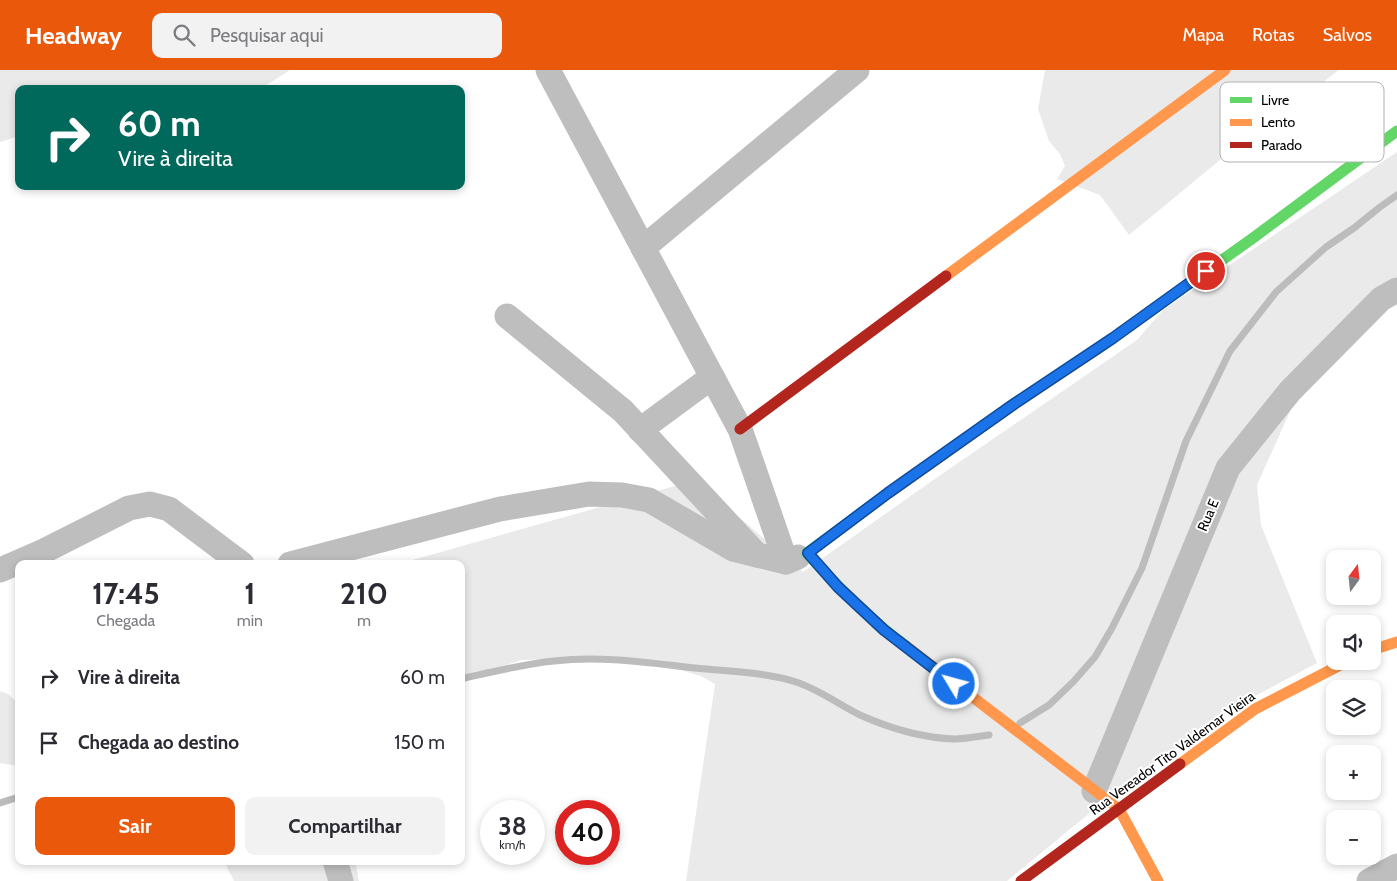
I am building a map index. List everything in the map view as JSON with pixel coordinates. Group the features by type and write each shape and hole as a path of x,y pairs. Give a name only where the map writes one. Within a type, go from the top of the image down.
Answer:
{"street":[{"path":"548,70 740,429 797,557 838,587 884,630 941,675 1119,809 1156,880"},
{"path":"643,248 857,70"},
{"path":"740,429 1225,70"},
{"path":"1384,141 1397,131"},
{"path":"305,560 500,509 589,494 622,495 649,500 733,549 757,555 797,557 1014,404 1113,338 1355,162"},
{"name":"Rua E","path":"1094,791 1228,468 1290,391 1381,299 1397,290"},
{"path":"507,316 623,411 757,555"},
{"path":"640,430 712,377"},
{"path":"23,560 129,508 150,504 168,509 237,560"},
{"path":"0,570 15,564"},
{"path":"1381,647 1397,642"},
{"name":"Rua Vereador Tito Valdemar Vieira","path":"1021,881 1256,709 1331,670"},
{"path":"336,865 341,881"},
{"path":"1369,881 1397,866"}],"shaded area":[{"path":"0,70 290,70 266,85 15,85 15,137 0,142"},
{"path":"1045,70 1339,70 1323,82 1220,82 1220,160 1129,235 1100,195 1057,179 1065,166 1060,154 1049,141 1038,109"},
{"path":"1397,152 1397,287 1296,398 1257,485 1261,525 1317,663 1229,710 1124,785 1007,881 686,881 715,684 701,676 653,662 601,658 521,660 465,680 465,560 412,560 696,480 803,572 1137,340 1163,310"},
{"path":"0,691 8,694 15,700 15,765 0,763"},
{"path":"226,865 356,865 359,881 234,881"}],"waterway":[{"path":"1020,723 1049,705 1073,682 1095,657 1112,628 1142,568 1186,441 1230,351 1276,292 1326,247 1397,195"},
{"path":"465,678 531,664 573,659 630,661 741,672 777,677 799,683 860,715 906,731 930,737 955,739 989,735"},
{"path":"0,803 15,798"}],"traffic: fast":[{"path":"1384,141 1397,131"},
{"path":"1096,350 1355,162"},
{"path":"883,497 807,553 854,602 906,646"}],"traffic: slow":[{"path":"946,276 1225,70"},
{"path":"883,497 1014,404 1096,350"},
{"path":"1381,647 1397,642"},
{"path":"906,646 1119,809 1158,881"},
{"path":"1180,764 1255,709 1331,670"}],"traffic: jam":[{"path":"740,429 946,276"},
{"path":"1021,881 1180,764"}],"route":[{"path":"954,684 884,630 838,587 808,553 888,493 1014,404 1113,338 1206,271"}]}
